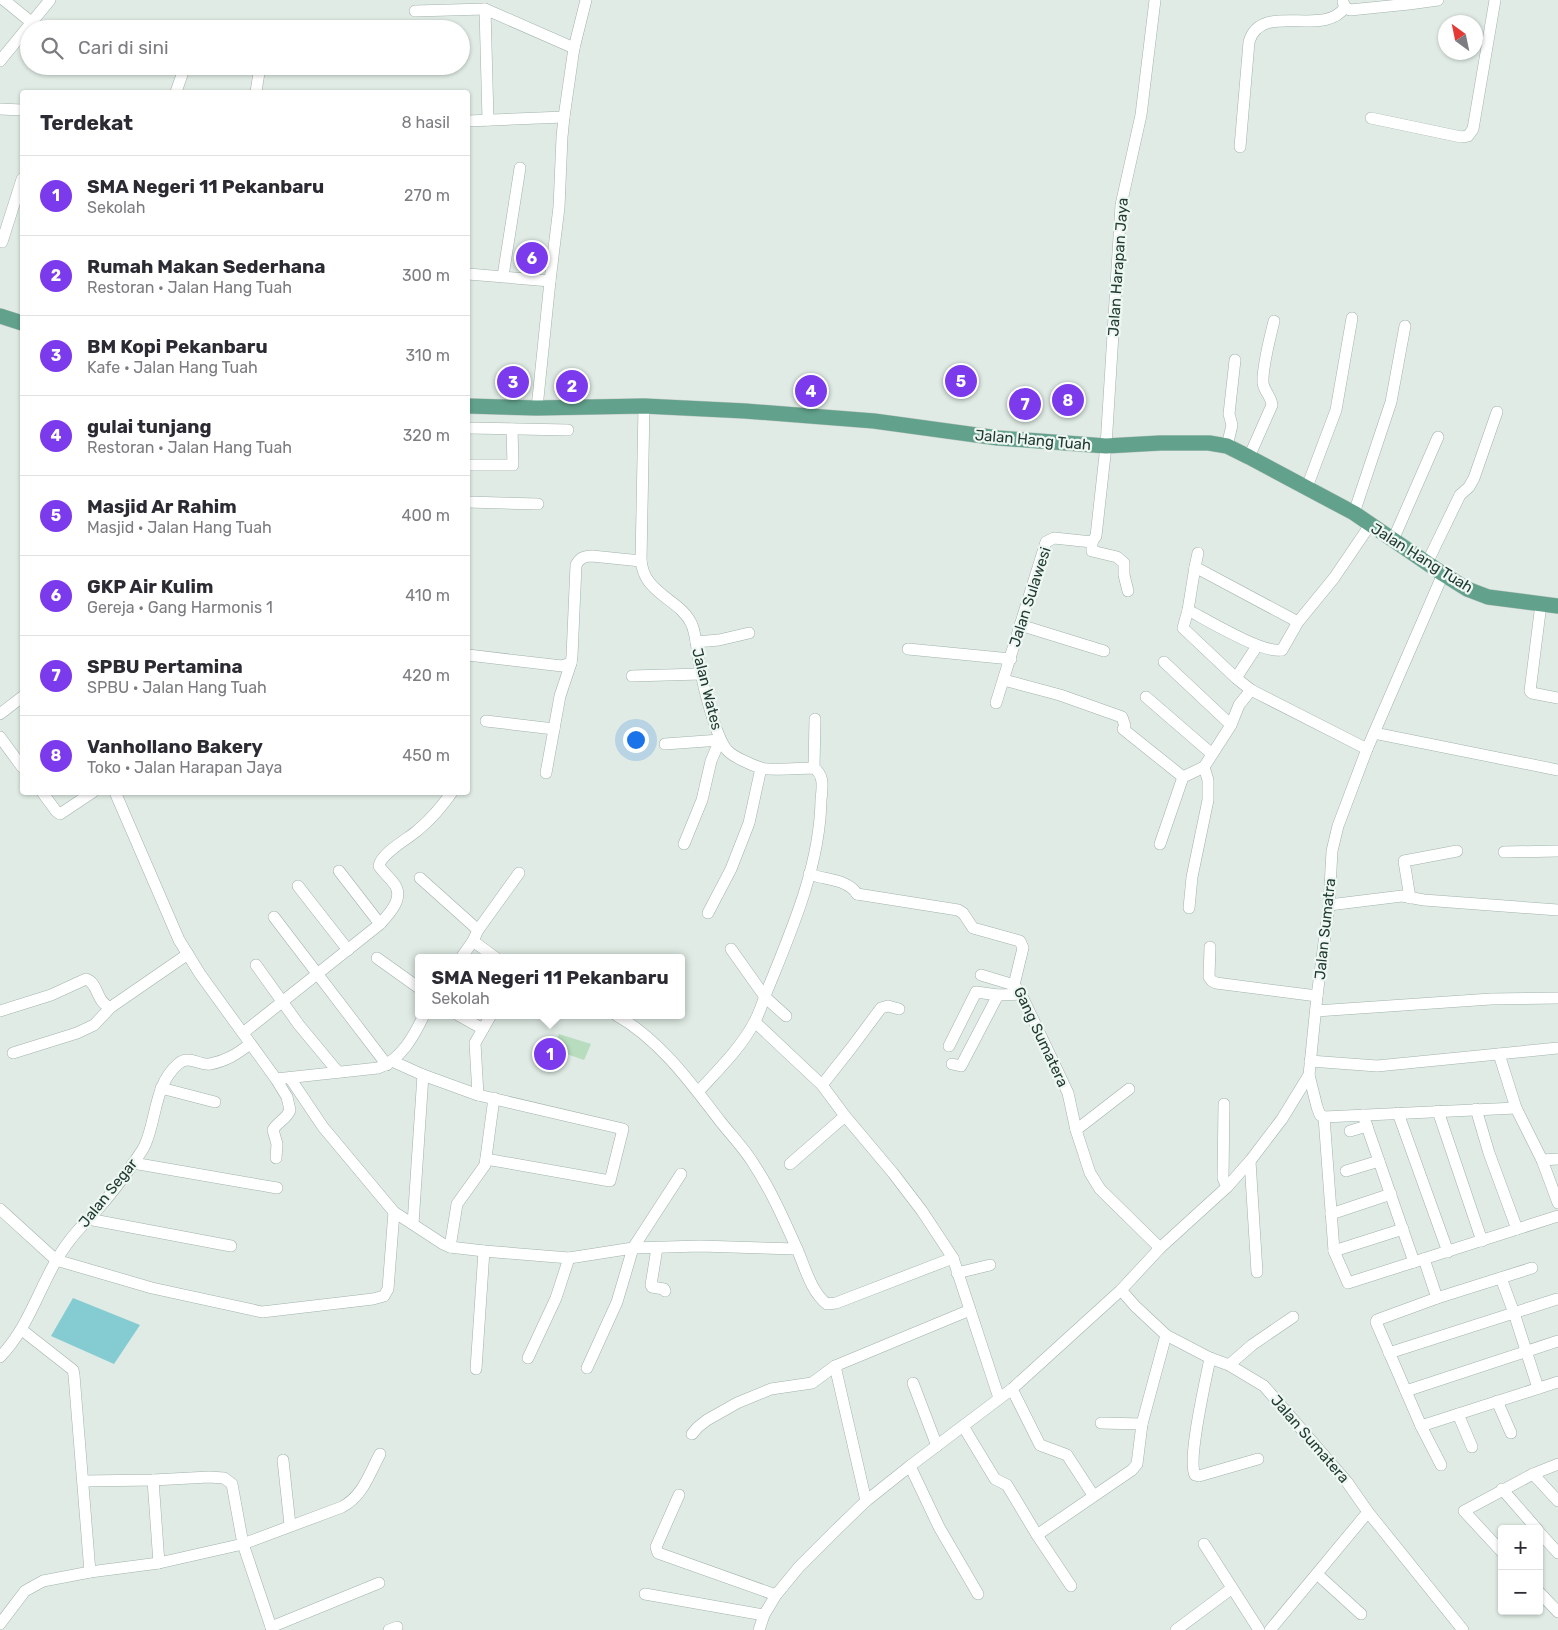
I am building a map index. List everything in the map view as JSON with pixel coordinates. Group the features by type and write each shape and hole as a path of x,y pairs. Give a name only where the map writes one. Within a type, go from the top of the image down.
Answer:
{"main road":[{"path":"0,316 20,322"},
{"name":"Jalan Hang Tuah","path":"470,406 537,408 644,406 745,411 874,421 998,438 1106,446 1160,443 1209,443 1227,446 1354,513 1443,574 1467,588 1488,597 1558,606"}],"street":[{"path":"4,0 29,20"},
{"path":"33,20 50,0"},
{"path":"537,408 559,207 564,117 574,48 586,0"},
{"name":"Jalan Harapan Jaya","path":"1106,446 1121,205 1141,115 1155,0"},
{"path":"1344,3 1350,10 1438,0"},
{"path":"1371,118 1461,137 1468,136 1473,129 1495,0"},
{"path":"1240,147 1249,42 1252,32 1266,22 1330,19 1342,12 1344,3"},
{"path":"415,11 485,9 574,48"},
{"path":"485,9 488,120"},
{"path":"0,61 20,36"},
{"path":"177,90 182,75"},
{"path":"256,90 259,75"},
{"path":"0,109 20,110"},
{"path":"470,121 564,117"},
{"path":"502,276 520,168"},
{"path":"2,242 20,185"},
{"path":"470,274 550,280"},
{"path":"1307,487 1336,410 1352,318"},
{"path":"1249,457 1272,405 1271,399 1264,388 1263,377 1274,321"},
{"path":"1354,513 1391,402 1405,326"},
{"path":"1227,446 1232,425 1229,414 1235,360"},
{"name":"Jalan Wates","path":"644,406 641,561 648,581 658,591 677,604 693,626 702,674 720,740 734,756 762,768 814,768"},
{"path":"1427,563 1460,495 1474,478 1497,412"},
{"path":"470,428 568,430"},
{"path":"470,465 513,465 512,429"},
{"path":"1393,540 1438,437"},
{"path":"1106,446 1096,536 1092,542 1092,551 1117,557 1124,563 1124,575 1128,591"},
{"path":"470,502 538,504"},
{"path":"1188,610 1257,646 1277,651 1282,650 1298,622 1334,578 1370,525"},
{"name":"Jalan Sulawesi","path":"996,703 1046,542 1054,538 1092,542"},
{"path":"1198,553 1188,610 1182,628 1251,690 1367,750"},
{"path":"546,773 560,696 571,663 576,565 585,556 641,561"},
{"path":"1195,567 1298,622"},
{"name":"Jalan Sumatra","path":"759,1630 764,1615 776,1595 799,1567 866,1501 1012,1389 1122,1290 1160,1248 1226,1187 1250,1161 1282,1119 1309,1075 1329,905 1332,851 1338,826 1374,733 1443,574"},
{"path":"1541,604 1530,691 1558,698"},
{"path":"1020,625 1104,650"},
{"path":"696,642 719,640 749,633"},
{"path":"1236,678 1257,646"},
{"path":"908,649 1011,658"},
{"path":"470,655 562,666 571,663"},
{"path":"1164,662 1231,725"},
{"path":"632,676 702,674"},
{"path":"1004,680 1060,695 1122,717 1125,723 1123,730 1183,777"},
{"path":"1160,844 1183,777 1204,767 1231,725 1240,705 1251,690"},
{"path":"1146,697 1212,754"},
{"path":"0,714 20,699"},
{"path":"698,1092 740,1045 755,1022 789,935 809,874 821,812 822,778 820,773 814,768 815,719"},
{"path":"486,720 554,729"},
{"path":"1374,733 1558,770"},
{"path":"0,737 20,764"},
{"path":"665,744 720,740 713,756 702,800 684,844"},
{"path":"1189,908 1192,877 1208,800 1208,780 1204,767"},
{"path":"708,913 732,869 749,823 762,768"},
{"path":"44,795 60,814 88,795"},
{"path":"116,795 179,940 276,1079 287,1098 290,1110 273,1130 277,1144 276,1158"},
{"path":"243,1033 380,924 394,908 398,893 394,884 379,866 380,862 418,830 449,795"},
{"path":"1410,898 1404,861 1457,851"},
{"path":"1504,852 1558,852"},
{"path":"339,871 380,924"},
{"path":"464,954 478,930 519,873"},
{"name":"Gang Sumatera","path":"809,874 846,884 853,888 856,898 958,910 963,912 973,928 1017,939 1022,943 1023,948 1017,990 1068,1093 1076,1130 1090,1173 1100,1189 1160,1248"},
{"path":"420,878 478,930"},
{"path":"298,886 348,950"},
{"path":"1329,905 1402,896 1558,910"},
{"path":"274,916 317,975 389,1063 478,1095 623,1129 610,1181 486,1158"},
{"path":"473,941 491,954"},
{"path":"1210,947 1209,977 1216,984 1317,996"},
{"path":"732,949 765,998 786,1016"},
{"path":"13,1053 77,1033 94,1025 111,1007 188,954"},
{"path":"377,958 415,985"},
{"path":"256,965 338,1072"},
{"path":"981,975 1017,990"},
{"path":"0,1011 51,995 86,979 91,982 102,1002 111,1007"},
{"path":"949,1046 976,992 998,995 1017,990"},
{"path":"952,1064 961,1066 998,995"},
{"path":"1316,1011 1491,999 1558,998"},
{"path":"822,1085 881,1008 888,1006 899,1009"},
{"path":"276,1079 378,1068 389,1063 413,1037 422,1019"},
{"path":"465,1019 483,1029"},
{"path":"478,1095 475,1043 489,1019"},
{"path":"623,1019 661,1051 698,1092 753,1162 777,1204 815,1290 827,1304 836,1303 953,1258"},
{"path":"755,1022 822,1085 916,1203 953,1258 999,1398"},
{"name":"Jalan Segar","path":"0,1357 22,1330 56,1260 70,1240 99,1208 145,1145 162,1088 168,1076 179,1063 192,1060 207,1064 230,1059 250,1044"},
{"path":"1310,1062 1377,1066 1558,1048"},
{"path":"1499,1054 1516,1108 1542,1160 1558,1203"},
{"path":"413,1224 423,1075"},
{"path":"1309,1075 1317,1108 1320,1115 1324,1117 1516,1108"},
{"path":"290,1078 323,1127 394,1212 450,1247 569,1258 633,1248 700,1246 797,1249"},
{"path":"162,1088 215,1102"},
{"path":"1076,1130 1129,1089"},
{"path":"450,1247 456,1204 485,1165 494,1098"},
{"path":"1224,1104 1223,1178 1226,1187"},
{"path":"1476,1109 1489,1153 1517,1229"},
{"path":"1438,1111 1482,1240"},
{"path":"1398,1113 1448,1252"},
{"path":"1363,1115 1403,1229 1437,1298"},
{"path":"790,1164 845,1116"},
{"path":"1324,1117 1334,1252 1348,1283 1558,1216"},
{"path":"1350,1131 1367,1126"},
{"path":"1542,1160 1558,1159"},
{"path":"1250,1161 1257,1272"},
{"path":"1346,1171 1379,1161"},
{"path":"133,1163 277,1188"},
{"path":"588,1368 617,1302 633,1248 682,1174"},
{"path":"1331,1214 1391,1194"},
{"path":"0,1209 56,1260 152,1288 262,1312 373,1299 384,1296 388,1289 394,1212"},
{"path":"88,1219 231,1246"},
{"path":"1334,1252 1403,1229"},
{"path":"657,1248 651,1285 652,1287 664,1289 665,1292"},
{"path":"476,1369 484,1251"},
{"path":"528,1358 556,1298 569,1258"},
{"path":"957,1273 990,1265"},
{"path":"1441,1465 1421,1426 1376,1322 1378,1318 1532,1268"},
{"path":"1501,1278 1538,1388"},
{"name":"Jalan Sumatera","path":"1122,1290 1135,1306 1166,1335 1210,1358 1229,1365 1256,1381 1270,1393 1347,1482 1368,1512 1463,1630"},
{"path":"1389,1353 1557,1299"},
{"path":"692,1434 707,1420 737,1403 771,1390 812,1383 835,1366 970,1310"},
{"path":"1229,1365 1252,1345 1293,1317"},
{"path":"22,1330 73,1370 84,1481 90,1572"},
{"path":"1037,1535 1132,1470 1137,1464 1142,1424 1166,1335"},
{"path":"1406,1391 1558,1341"},
{"path":"1210,1358 1192,1460 1193,1473 1197,1477 1258,1460"},
{"path":"835,1366 866,1501"},
{"path":"1421,1426 1558,1382"},
{"path":"913,1383 937,1446"},
{"path":"1012,1389 1040,1445 1066,1455 1093,1495"},
{"path":"1497,1401 1511,1433"},
{"path":"1458,1414 1472,1447"},
{"path":"1101,1423 1142,1424"},
{"path":"963,1426 994,1479 1007,1485 1071,1586"},
{"path":"0,1624 25,1591 43,1581 90,1572 160,1563 243,1544 350,1502 360,1493 380,1454"},
{"path":"283,1460 290,1525"},
{"path":"1498,1548 1464,1511 1502,1489 1558,1464"},
{"path":"910,1466 939,1527 978,1594"},
{"path":"1533,1474 1558,1501"},
{"path":"84,1481 209,1477 224,1478 232,1484 243,1544 272,1629 379,1583"},
{"path":"153,1480 160,1563"},
{"path":"1502,1489 1534,1525"},
{"path":"679,1495 656,1547 658,1553 776,1595"},
{"path":"1270,1630 1368,1512"},
{"path":"1543,1536 1558,1553"},
{"path":"1204,1544 1259,1630"},
{"path":"1317,1574 1361,1614"},
{"path":"1176,1630 1231,1589"},
{"path":"645,1594 764,1615"},
{"path":"1543,1596 1558,1612"}],"green space":[{"path":"559,1034 591,1044 584,1060 552,1049"}],"water":[{"path":"73,1298 140,1325 114,1364 51,1336"}],"place":[{"name":"GKP Air Kulim","path":"532,258"},
{"name":"Masjid Ar Rahim","path":"961,381"},
{"name":"BM Kopi Pekanbaru","path":"513,382"},
{"name":"Rumah Makan Sederhana","path":"572,386"},
{"name":"gulai tunjang","path":"811,391"},
{"name":"Vanhollano Bakery","path":"1068,400"},
{"name":"SPBU Pertamina","path":"1025,404"},
{"name":"SMA Negeri 11 Pekanbaru","path":"550,1054"}]}
